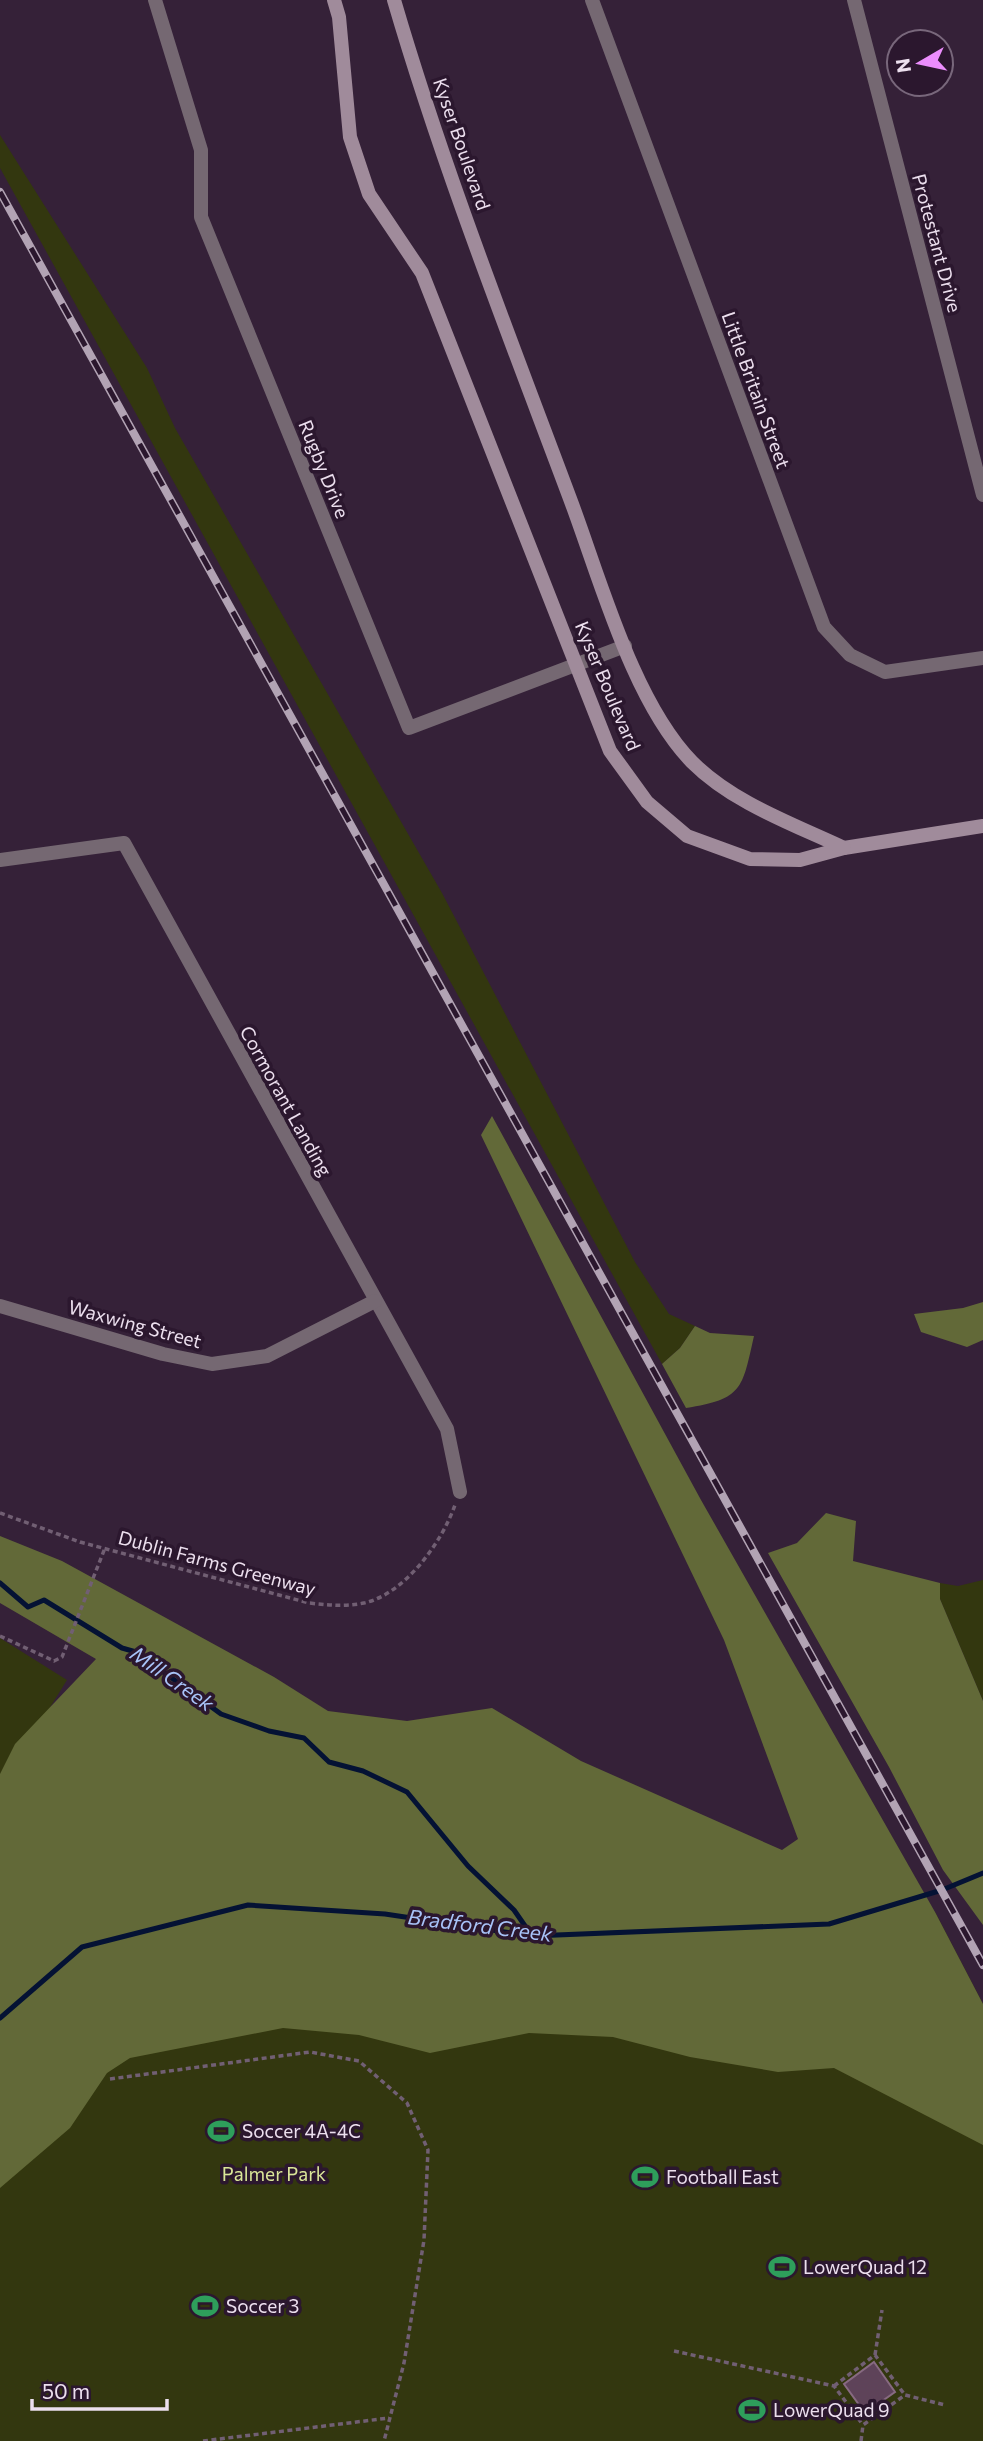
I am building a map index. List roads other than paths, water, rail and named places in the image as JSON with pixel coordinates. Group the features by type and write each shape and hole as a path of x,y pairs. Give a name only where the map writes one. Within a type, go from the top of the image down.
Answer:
{"street":[{"name":"Rugby Drive","path":"155,0 201,150 201,217 409,728 625,646"},
{"name":"Kyser Boulevard","path":"334,0 339,17 350,137 369,194 422,273 610,751 646,802 687,835 750,859 800,860 844,848"},
{"name":"Kyser Boulevard","path":"394,0 480,260 625,646 654,709 692,762 738,798 844,848"},
{"name":"Little Britain Street","path":"592,0 824,627 850,655 885,672 983,658"},
{"name":"Protestant Drive","path":"854,0 983,495"},
{"path":"844,848 983,826"},
{"name":"Cormorant Landing","path":"0,860 124,844 447,1429 460,1492"},
{"name":"Waxwing Street","path":"0,1306 102,1337 212,1364 267,1356 375,1301"}],"waterway":[{"name":"Mill Creek","path":"0,1583 28,1607 44,1600 122,1648 136,1652 221,1714 269,1731 304,1738 329,1762 363,1771 407,1792 468,1866 514,1910 532,1936"},
{"name":"Bradford Creek","path":"0,2018 82,1947 248,1905 385,1914 532,1936 829,1924 942,1890 983,1873"}],"railway":[{"path":"0,192 983,1965"}],"place":[{"name":"Soccer 4A-4C","path":"221,2131"},
{"name":"Football East","path":"645,2177"},
{"name":"LowerQuad 12","path":"782,2267"},
{"name":"Soccer 3","path":"205,2306"},
{"name":"LowerQuad 9","path":"752,2410"}],"park label":[{"name":"Palmer Park","path":"274,2174"}]}
